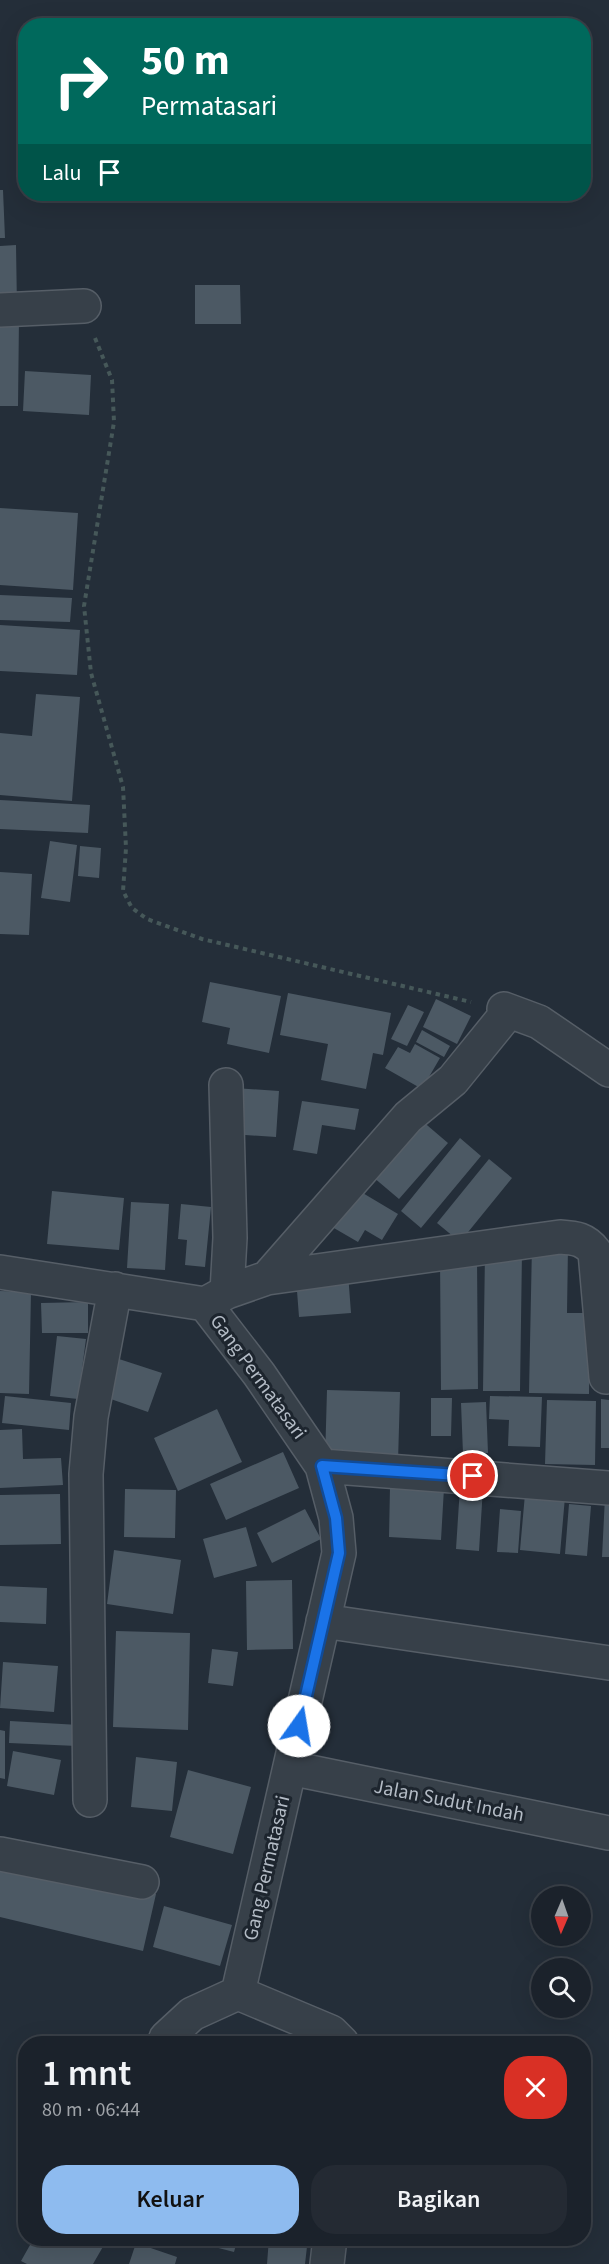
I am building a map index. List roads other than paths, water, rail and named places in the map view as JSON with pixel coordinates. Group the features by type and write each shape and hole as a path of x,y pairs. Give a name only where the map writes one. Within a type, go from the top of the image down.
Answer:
{"street":[{"path":"0,310 88,318"},
{"path":"267,1278 408,1117 453,1080 507,1010 539,1022 609,1070"},
{"path":"216,1298 230,1238 226,1085"},
{"path":"216,1298 267,1278 560,1237 578,1239 588,1242 595,1252 606,1377"},
{"name":"Gang Permatasari","path":"0,1272 115,1289 216,1298 259,1374 322,1466 336,1518 339,1553 238,1993"},
{"path":"90,1800 86,1474 91,1417 115,1289"},
{"path":"322,1466 609,1488"},
{"path":"323,1621 609,1663"},
{"name":"Jalan Sudut Indah","path":"290,1768 609,1833"},
{"path":"0,1854 142,1882"},
{"path":"168,2036 192,2014 238,1993 331,2032 335,2036"},
{"path":"327,2264 329,2246"}]}
